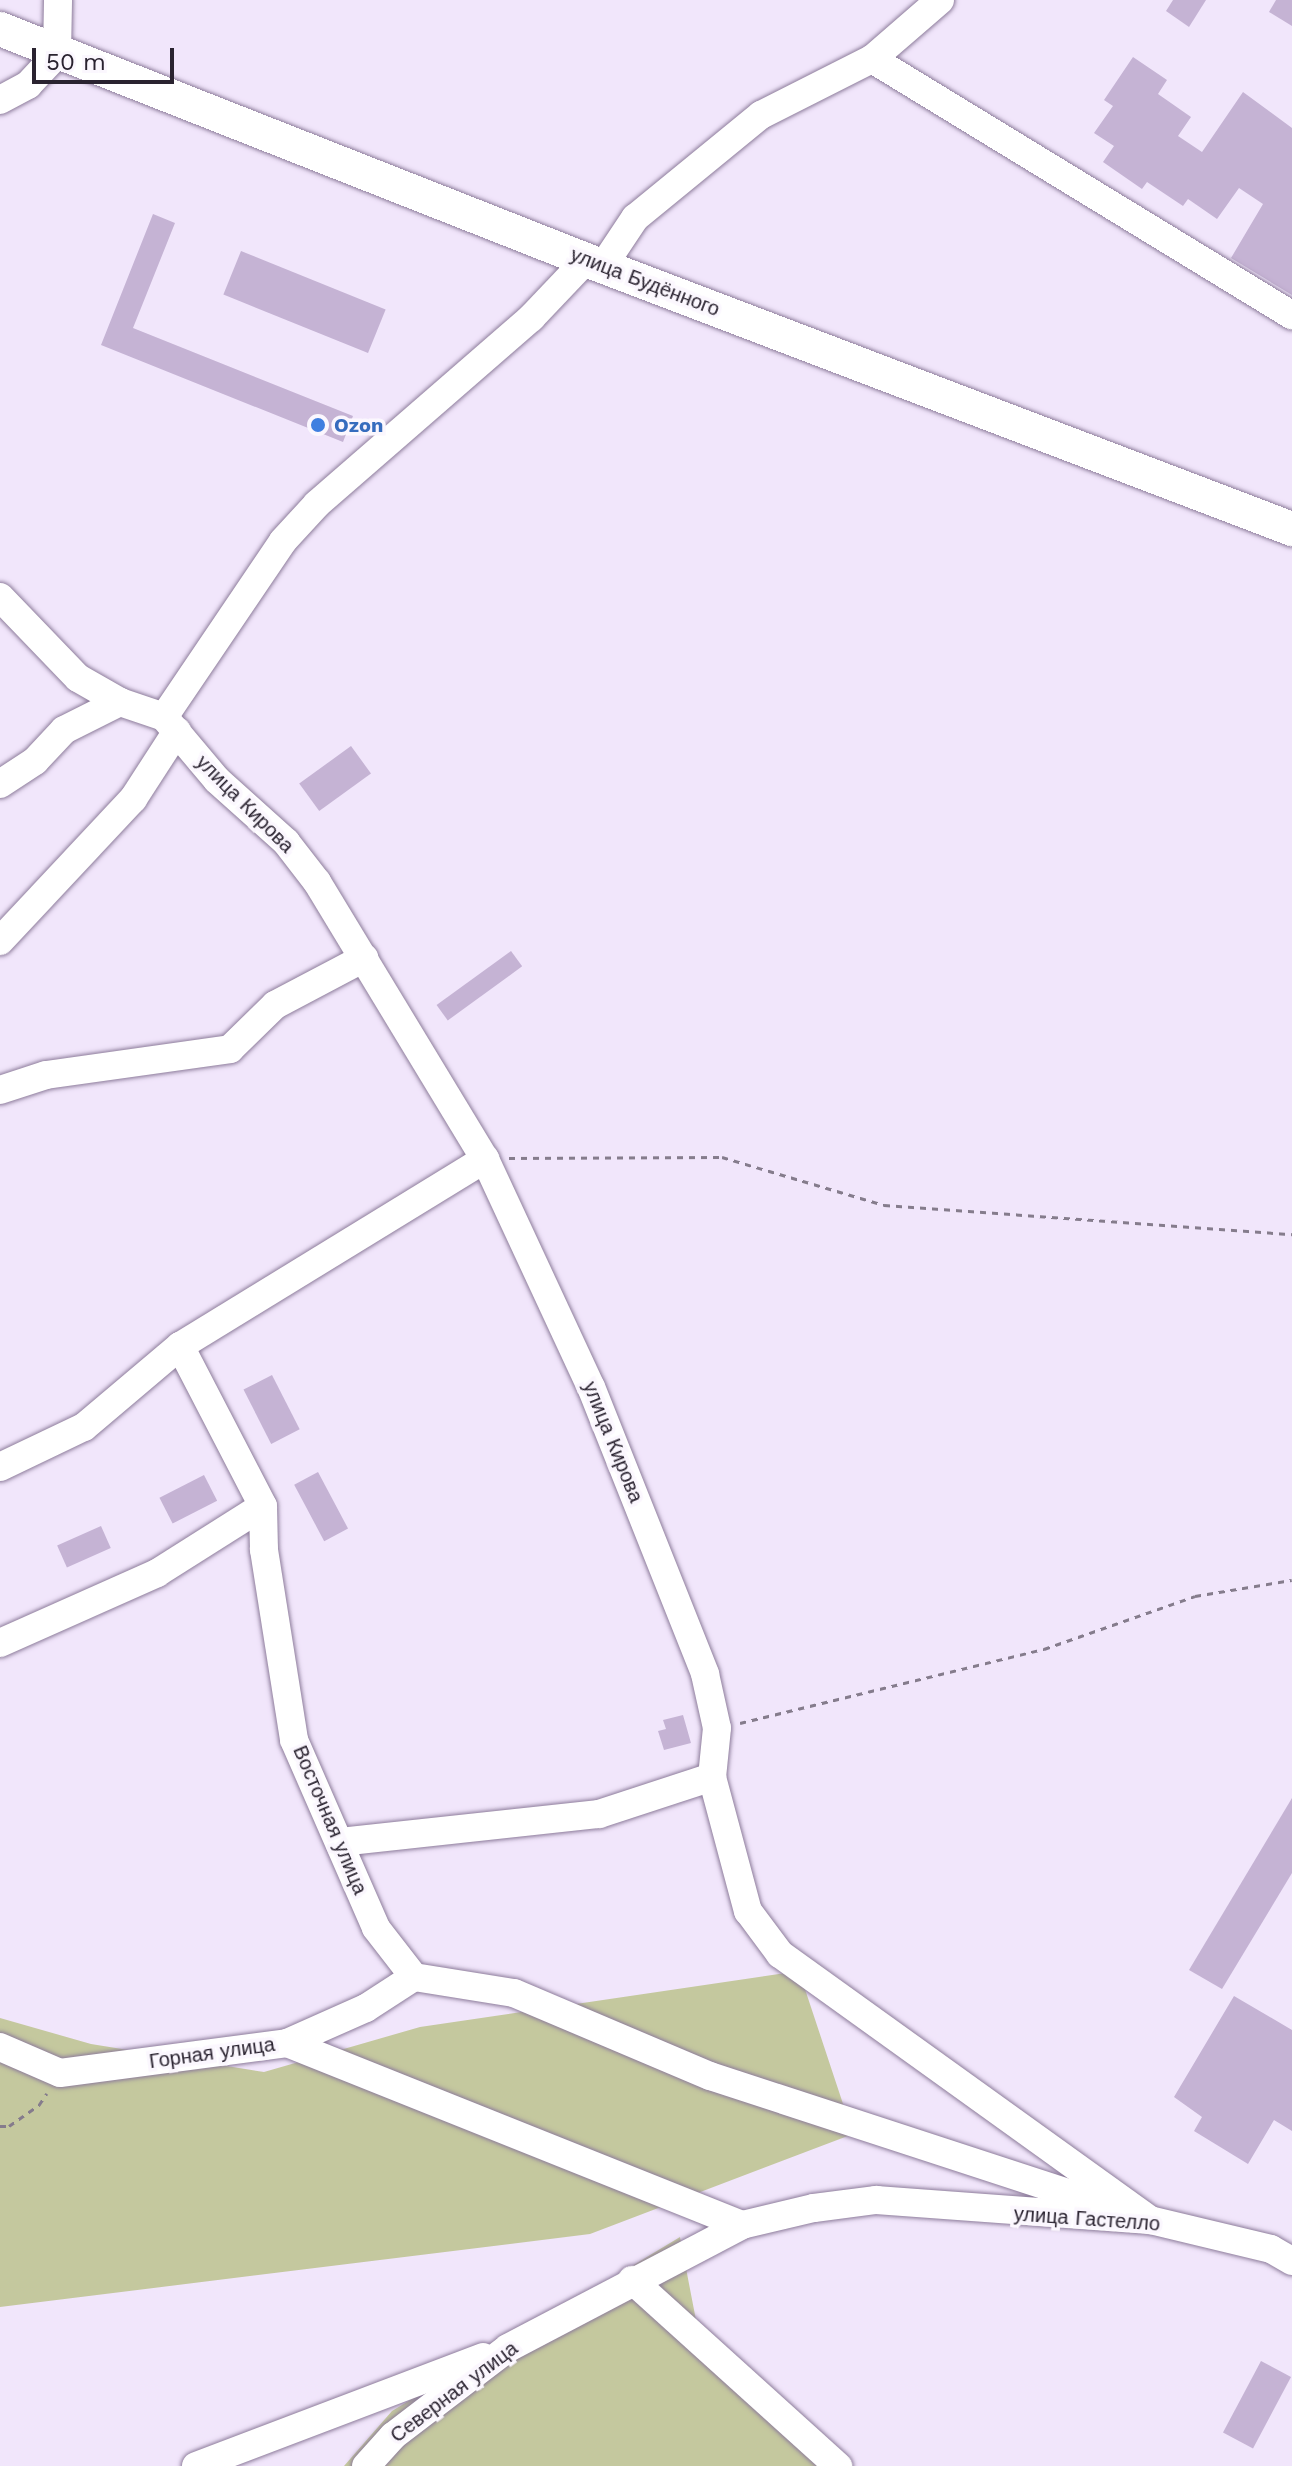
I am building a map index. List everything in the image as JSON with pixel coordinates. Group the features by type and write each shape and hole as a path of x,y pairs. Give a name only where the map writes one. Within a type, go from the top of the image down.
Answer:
{"main road":[{"name":"улица Будённого","path":"0,29 57,54 595,263 1292,529"}],"street":[{"path":"0,100 28,85 57,54 58,0"},
{"path":"0,941 133,799 170,724 283,541 308,513 595,263 635,218 761,115 872,59 940,0"},
{"path":"872,59 1292,315"},
{"path":"5,611 78,678 120,702 170,724"},
{"path":"0,784 35,761 64,730 120,702"},
{"name":"улица Кирова","path":"170,724 217,780 286,842 364,958 485,1159 591,1387 705,1674 717,1728 712,1777 748,1911 780,1954 1150,2220"},
{"path":"0,1090 46,1075 230,1049 275,1005 364,958"},
{"path":"0,1467 84,1427 180,1346 485,1159"},
{"name":"Восточная улица","path":"180,1346 263,1506 264,1550 294,1740 376,1928 414,1977"},
{"path":"0,1643 157,1573 263,1506"},
{"path":"210,1540 235,1540 264,1550"},
{"path":"340,1842 599,1814 712,1777"},
{"path":"414,1977 514,1993 710,2076 1150,2220"},
{"name":"Горная улица","path":"60,2073 287,2043 366,2008 414,1977"},
{"path":"287,2043 742,2225"},
{"path":"0,2047 60,2073"},
{"name":"улица Гастелло","path":"876,2200 1150,2220 1271,2249 1292,2261"},
{"name":"Северная улица","path":"366,2466 393,2436 508,2348 632,2280 742,2225 876,2200"},
{"path":"632,2280 838,2466"},
{"path":"196,2466 287,2427 508,2348"}],"path":[{"path":"485,1159 722,1157 884,1205 1292,1234"},
{"path":"717,1728 1044,1649 1195,1596 1292,1580"},
{"path":"0,2126 9,2126 39,2105 60,2073"}],"green space":[{"path":"799,1971 853,2134 590,2234 0,2307 0,2018 91,2044 264,2072 420,2027"},
{"path":"680,2237 700,2341 818,2466 344,2466 392,2411"}],"building":[{"path":"1173,0 1206,0 1189,27 1166,11"},
{"path":"1276,0 1292,0 1292,26 1269,12"},
{"path":"1133,57 1167,80 1158,94 1191,117 1178,136 1202,152 1243,92 1292,128 1292,295 1231,258 1263,204 1239,188 1217,219 1188,199 1183,206 1147,182 1142,189 1103,162 1114,146 1094,133 1113,106 1104,100"},
{"path":"153,214 175,223 133,328 353,416 343,442 101,345"},
{"path":"241,251 386,309 368,353 223,295"},
{"path":"351,746 371,774 319,811 299,784"},
{"path":"511,951 522,966 448,1020 437,1005"},
{"path":"272,1375 300,1429 271,1444 243,1390"},
{"path":"318,1472 348,1529 324,1541 294,1485"},
{"path":"204,1475 217,1501 173,1524 159,1498"},
{"path":"101,1526 111,1548 67,1567 57,1546"},
{"path":"683,1715 691,1743 664,1750 658,1731 666,1729 663,1720"},
{"path":"1292,1798 1292,1873 1222,1989 1189,1970"},
{"path":"1234,1996 1292,2030 1292,2131 1274,2120 1248,2164 1194,2131 1202,2117 1174,2097"},
{"path":"1261,2361 1291,2377 1253,2448 1223,2433"}],"place":[{"name":"Ozon","path":"318,425"}]}
